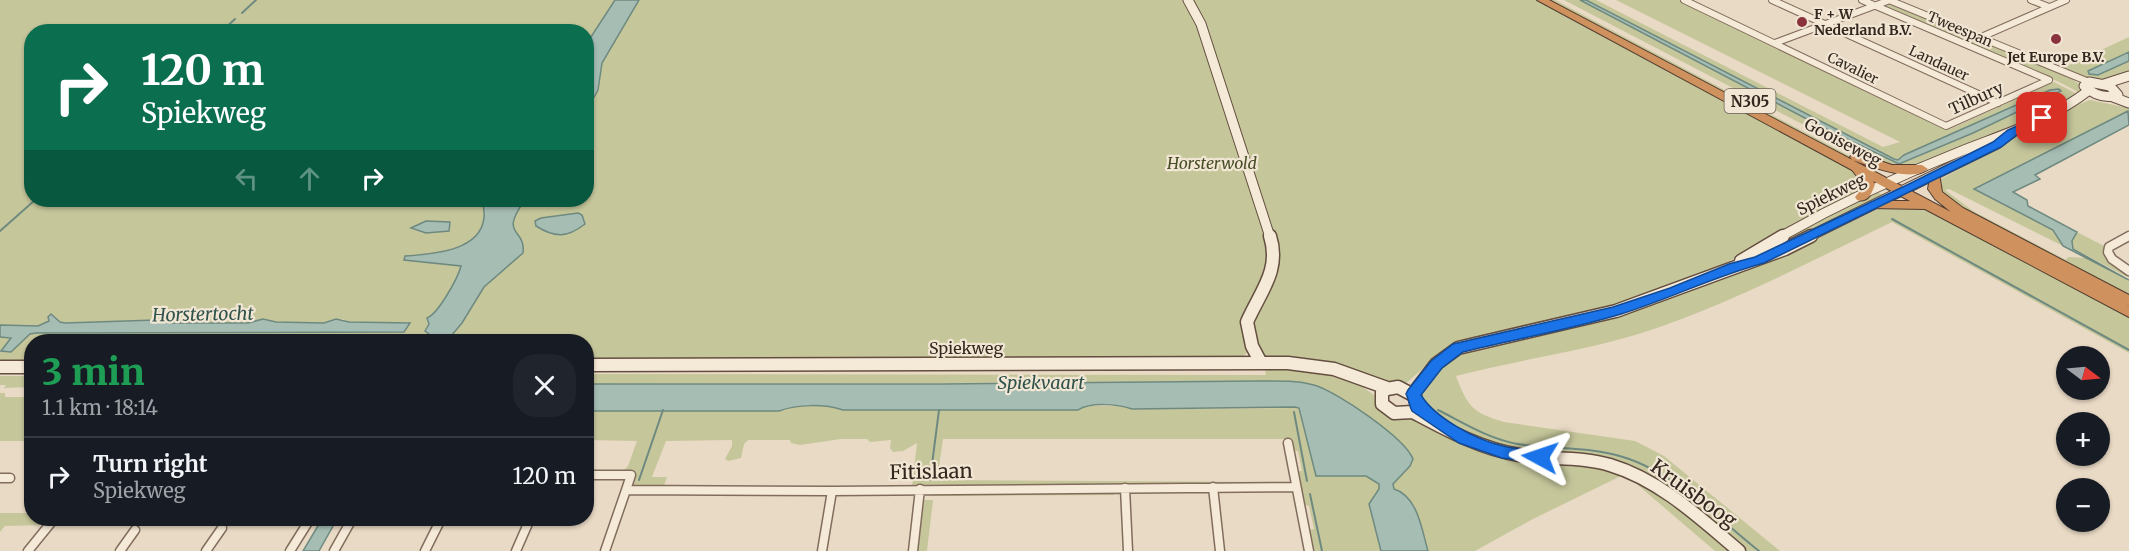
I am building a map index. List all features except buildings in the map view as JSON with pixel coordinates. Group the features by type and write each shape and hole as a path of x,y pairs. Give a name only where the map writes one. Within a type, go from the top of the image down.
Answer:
{"highway":[{"name":"Gooiseweg","path":"1542,0 1958,216 2129,301"},
{"name":"Gooiseweg","path":"1560,0 1851,160"},
{"path":"1851,160 1891,169 1922,169"},
{"path":"1851,160 1868,181 1869,187 1861,197"},
{"path":"1935,176 1932,186 1936,194 1958,216"},
{"path":"1874,205 1908,203 1958,216"},
{"name":"Gooiseweg","path":"1958,216 2129,312"}],"main road":[{"path":"1188,0 1201,24 1273,246 1274,258 1270,282 1247,322 1251,346 1247,363"},
{"path":"2087,86 2100,96 2112,91 2127,77"},
{"path":"2087,86 2112,91 2129,101"},
{"name":"Spiekweg","path":"2077,101 2087,86"},
{"name":"Spiekweg","path":"1408,391 1458,348 1616,311 1785,249 1874,205 1922,169 2013,132 2077,101 2100,96"},
{"name":"Spiekweg","path":"1734,267 1799,228 1861,197 1935,176 1997,144 2013,132"},
{"path":"1251,346 1262,363"},
{"name":"Spiekweg","path":"594,365 1310,364 1345,372 1383,391"},
{"path":"0,368 24,367"},
{"path":"1383,391 1408,391 1418,402 1415,409"},
{"name":"Kruisboog","path":"1383,391 1381,403 1389,411 1401,415 1415,409 1480,446 1521,456 1583,459 1632,473 1652,482 1669,494 1739,551"}],"street":[{"name":"Cavalier","path":"1684,0 1946,126"},
{"name":"Landauer","path":"1772,0 1998,103"},
{"name":"Tweespan","path":"1862,0 2049,80"},
{"path":"1775,43 1890,0"},
{"name":"Tweespan","path":"1890,0 2087,86"},
{"path":"2031,0 2049,7"},
{"path":"1979,38 2066,0"},
{"name":"Tilbury","path":"1946,126 2049,80"},
{"path":"2129,236 2109,247 2108,252 2112,259 2129,271"},
{"path":"1288,443 1309,551"},
{"path":"594,475 631,476 605,551"},
{"path":"1213,487 1220,551"},
{"name":"Fitislaan","path":"626,490 832,491 1296,487"},
{"path":"1125,488 1128,551"},
{"path":"913,551 920,489"},
{"path":"822,551 832,491"},
{"path":"28,551 48,526"},
{"path":"290,551 306,526"},
{"path":"334,551 348,526"},
{"path":"425,551 438,526"},
{"path":"516,551 527,526"},
{"path":"206,551 222,528"},
{"path":"120,551 135,530"}],"green space":[{"name":"Horsterwold","path":"0,0 1539,0 1855,171 1864,179 1864,189 1793,225 1714,270 1609,308 1457,344 1445,349 1404,385 1387,386 1266,358 1245,331 1247,353 1238,360 594,363 594,334 453,334 462,323 428,319 429,324 425,331 429,334 30,334 403,332 408,322 349,322 343,319 324,323 276,322 263,319 248,323 170,323 156,320 65,323 49,321 38,326 0,325"},
{"path":"1546,0 1555,0 1876,170 1872,172"},
{"path":"1564,0 1580,0 1824,128 1899,164 2060,93 2059,89 2050,90 1904,155 1898,160 1586,0 1596,0 1883,147 1900,142 1616,0 1680,0 1948,130 2054,82 2079,95 1992,137 1921,165 1903,169 1873,161"},
{"path":"1890,3 1974,37 1963,42 1883,6"},
{"path":"2129,37 2129,52 2089,71 2099,75 2129,61 2129,72 2118,77 2093,80 2058,67 2067,66"},
{"path":"1977,39 2067,76 2084,90 2082,94 2057,81 1966,43"},
{"path":"2090,100 2129,108 2129,111 1975,189 2053,230 2063,246 1949,189 1945,190 1973,211 2066,260 2068,257 2087,258 2129,280 2129,299 1943,198 1937,181 2000,147 2016,134 2052,121 2049,120 2064,110"},
{"path":"1877,192 1885,196 1758,259 1805,226"},
{"path":"1883,207 1920,208 1929,211 2129,316 2129,353 1892,222 1743,294 1651,330 1603,344 1456,376 1472,407 1493,419 1635,441 1664,456 1780,551 1715,551 1625,474 1533,519 1475,551 1428,551 1414,506 1394,489 1401,442 1328,390 1303,382 594,384 594,374 1266,375 1264,366 1313,368 1352,379 1404,417 1429,381 1461,352 1607,318 1678,295 1809,242"},
{"path":"2077,232 2104,246 2105,254 2129,273 2129,278 2073,248 2072,241"},
{"name":"Horsterwold","path":"0,337 11,338 2,351 11,352 24,340 24,365 0,365"},
{"path":"0,376 24,376 24,387 4,388 6,385 0,385"},
{"path":"0,393 5,393 5,397 24,397 24,441 0,441"},
{"path":"811,406 843,410 1078,410 1084,406 1124,406 1132,409 1299,408 1316,476 1366,476 1379,484 1379,489 1369,504 1381,551 1312,551 1308,530 1314,529 1309,506 1302,504 1295,471 1302,471 1298,451 1291,451 1290,442 1285,439 943,439 937,480 1283,482 1283,485 912,487 917,443 903,451 893,452 890,448 891,440 870,442 867,439 841,439 800,445 791,443 790,440 748,440 744,444 741,458 728,461 725,459 732,446 732,440 666,441 652,477 667,477 663,488 635,488 632,484 636,472 622,472 628,466 637,441 594,440 594,411 779,411"},
{"path":"930,492 1114,492 1114,495 930,496"},
{"path":"924,500 933,500 927,551 918,551"},
{"path":"0,513 24,513 24,526 5,526 0,532"}],"shaded area":[{"path":"615,0 639,0 602,63 598,90 594,97 594,32"},
{"path":"1580,0 1586,0 1898,160 1904,155 2050,90 2059,89 2061,91 1973,133 1899,164 1824,128"},
{"path":"2129,52 2129,61 2098,75 2089,74 2088,71"},
{"path":"2128,111 2129,125 2035,175 2040,179 2013,192 2027,200 2028,206 2077,232 2072,241 2073,249 2129,280 2063,246 2053,230 1974,189"},
{"path":"483,207 520,207 513,226 521,239 523,253 484,287 453,334 429,334 425,331 429,324 427,318 442,303 461,266 404,260 405,256 433,253 462,246 473,239 481,229 484,216"},
{"path":"578,213 582,215 585,224 567,234 549,233 536,226 535,221 541,218"},
{"path":"426,221 450,222 449,231 426,233 411,228"},
{"path":"51,314 60,322 65,323 156,320 170,323 248,323 263,319 276,322 324,323 336,319 349,322 410,323 404,332 36,333 24,334 24,340 11,352 1,351 11,338 0,337 0,325 38,326 49,321 48,317"},
{"path":"1286,381 1314,385 1338,396 1369,416 1407,450 1413,459 1410,466 1393,484 1394,489 1402,493 1414,506 1428,551 1381,551 1369,504 1379,489 1379,484 1366,476 1316,476 1299,408 1295,407 1132,409 1104,405 1083,407 1078,410 843,410 811,406 779,411 594,411 594,384"},
{"path":"318,526 333,526 319,551 303,551"}],"waterway":[{"path":"242,13 256,0"},
{"path":"230,24 235,19"},
{"path":"0,231 27,207"},
{"path":"1892,219 2129,350"},
{"path":"639,480 663,410"},
{"path":"930,480 939,410"},
{"path":"1438,410 1507,442 1597,451 1642,464 1695,498 1759,551"},
{"path":"1294,412 1307,481"},
{"path":"1310,494 1322,551"}],"place":[{"name":"F + W Nederland B.V.","path":"1802,22"},
{"name":"Jet Europe B.V.","path":"2056,39"}],"route":[{"path":"1540,457 1521,456 1480,446 1450,430 1418,407 1413,394 1436,364 1458,348 1616,311 1675,291 1734,267 1760,260 1913,187 2042,118"}],"water label":[{"name":"Horstertocht","path":"203,314"},
{"name":"Spiekvaart","path":"1041,382"}]}
